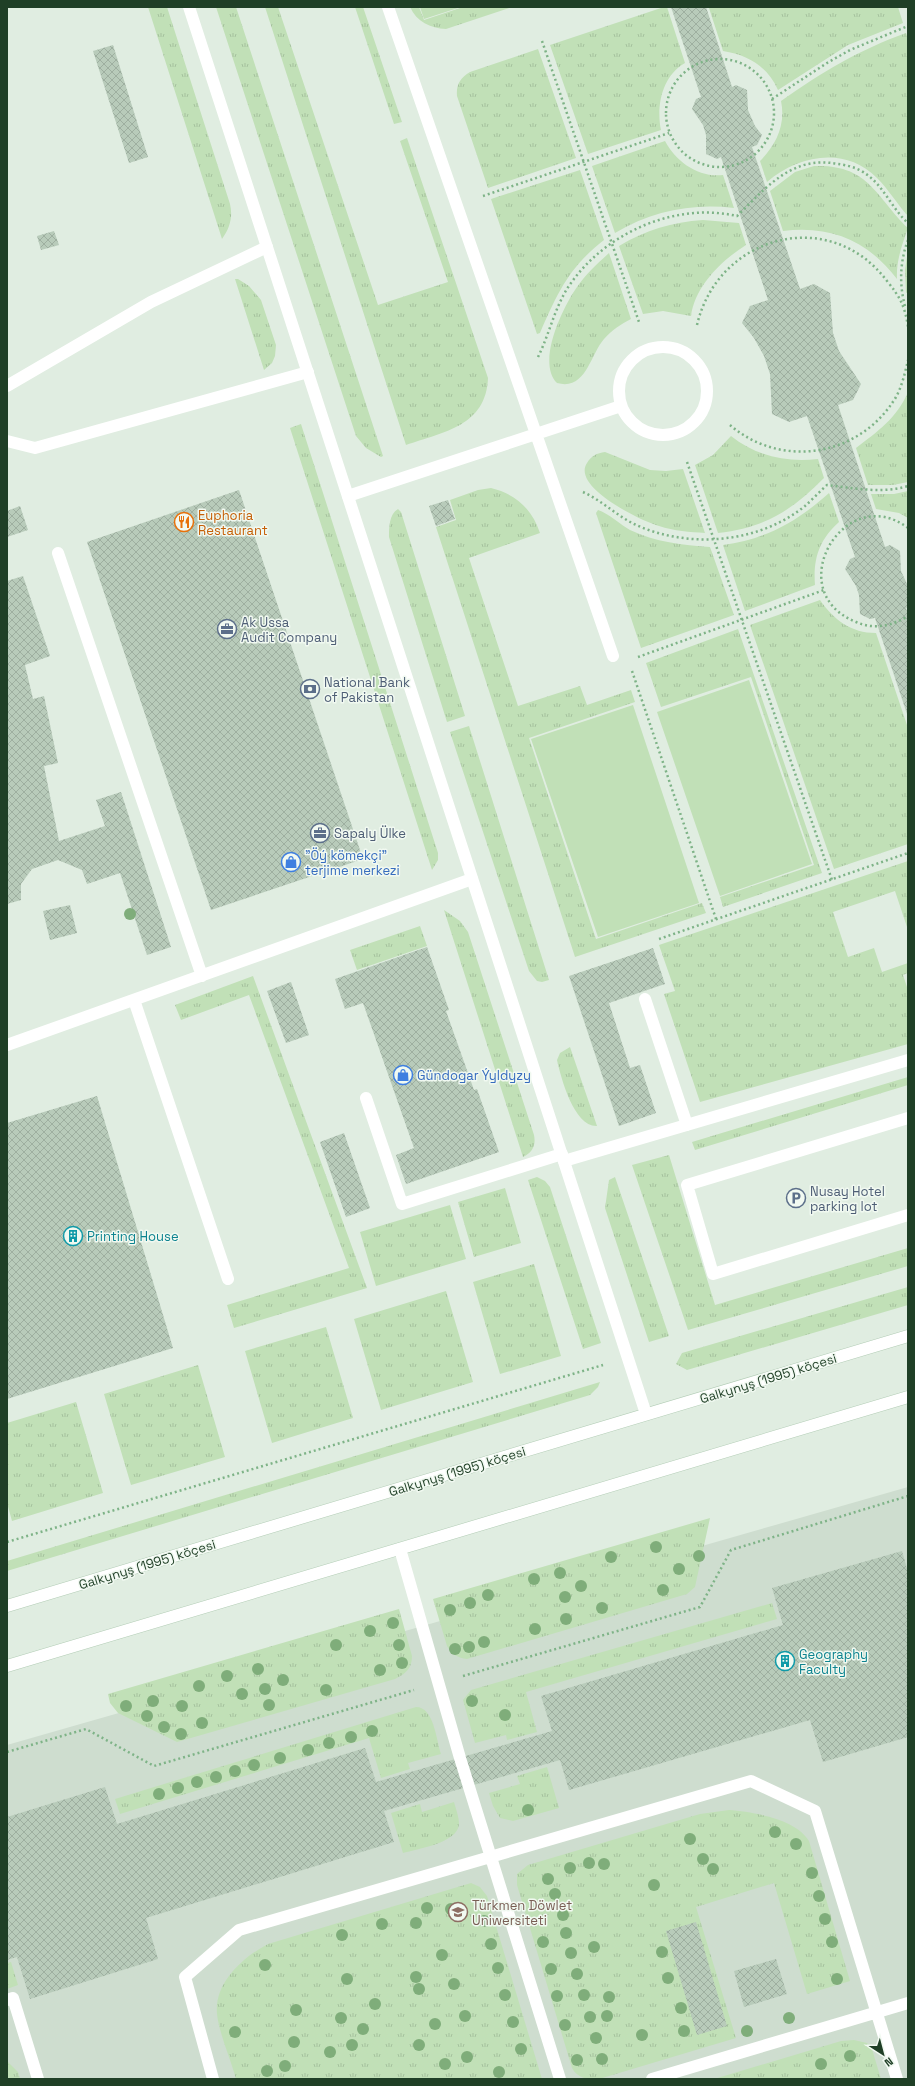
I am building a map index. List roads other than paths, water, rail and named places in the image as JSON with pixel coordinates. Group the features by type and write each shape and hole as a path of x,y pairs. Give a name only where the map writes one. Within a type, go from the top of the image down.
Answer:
{"main road":[{"path":"189,7 646,1414"},
{"path":"388,7 614,656"},
{"path":"7,386 151,302 267,246"},
{"path":"662,347 676,349 688,355 698,365 704,377 707,390 705,404 699,417 689,427 677,433 663,435 650,434 637,427 627,418 621,406 618,392 621,378 627,366 636,356 649,350 662,347"},
{"path":"7,441 35,448 308,372"},
{"path":"348,496 621,406"},
{"path":"58,553 202,976"},
{"path":"7,1045 472,878"},
{"path":"645,999 687,1125"},
{"path":"134,1000 228,1279"},
{"path":"366,1098 402,1204 563,1158 687,1125 908,1060"},
{"path":"908,1118 687,1185 713,1274 908,1215"},
{"name":"Galkynyş (1995) köçesi","path":"7,1606 908,1336"},
{"path":"7,1666 908,1397"},
{"path":"400,1549 439,1683 560,2079"},
{"path":"213,2079 185,1977 239,1930 751,1781 815,1810 897,2079"},
{"path":"7,2000 13,1998 38,2079"},
{"path":"652,2079 908,2003"}],"place":[{"name":"Euphoria Restaurant","path":"184,522"},
{"name":"Ak Ussa Audit Company","path":"227,629"},
{"name":"National Bank of Pakistan","path":"310,689"},
{"name":"Sapaly Ülke","path":"320,833"},
{"name":"\"Öý kömekçi\" terjime merkezi","path":"291,862"},
{"name":"Gündogar Ýyldyzy","path":"403,1075"},
{"name":"Nusay Hotel parking lot","path":"796,1198"},
{"name":"Printing House","path":"73,1236"},
{"name":"Geography Faculty","path":"785,1661"},
{"name":"Türkmen Döwlet Uniwersiteti","path":"458,1912"}]}
